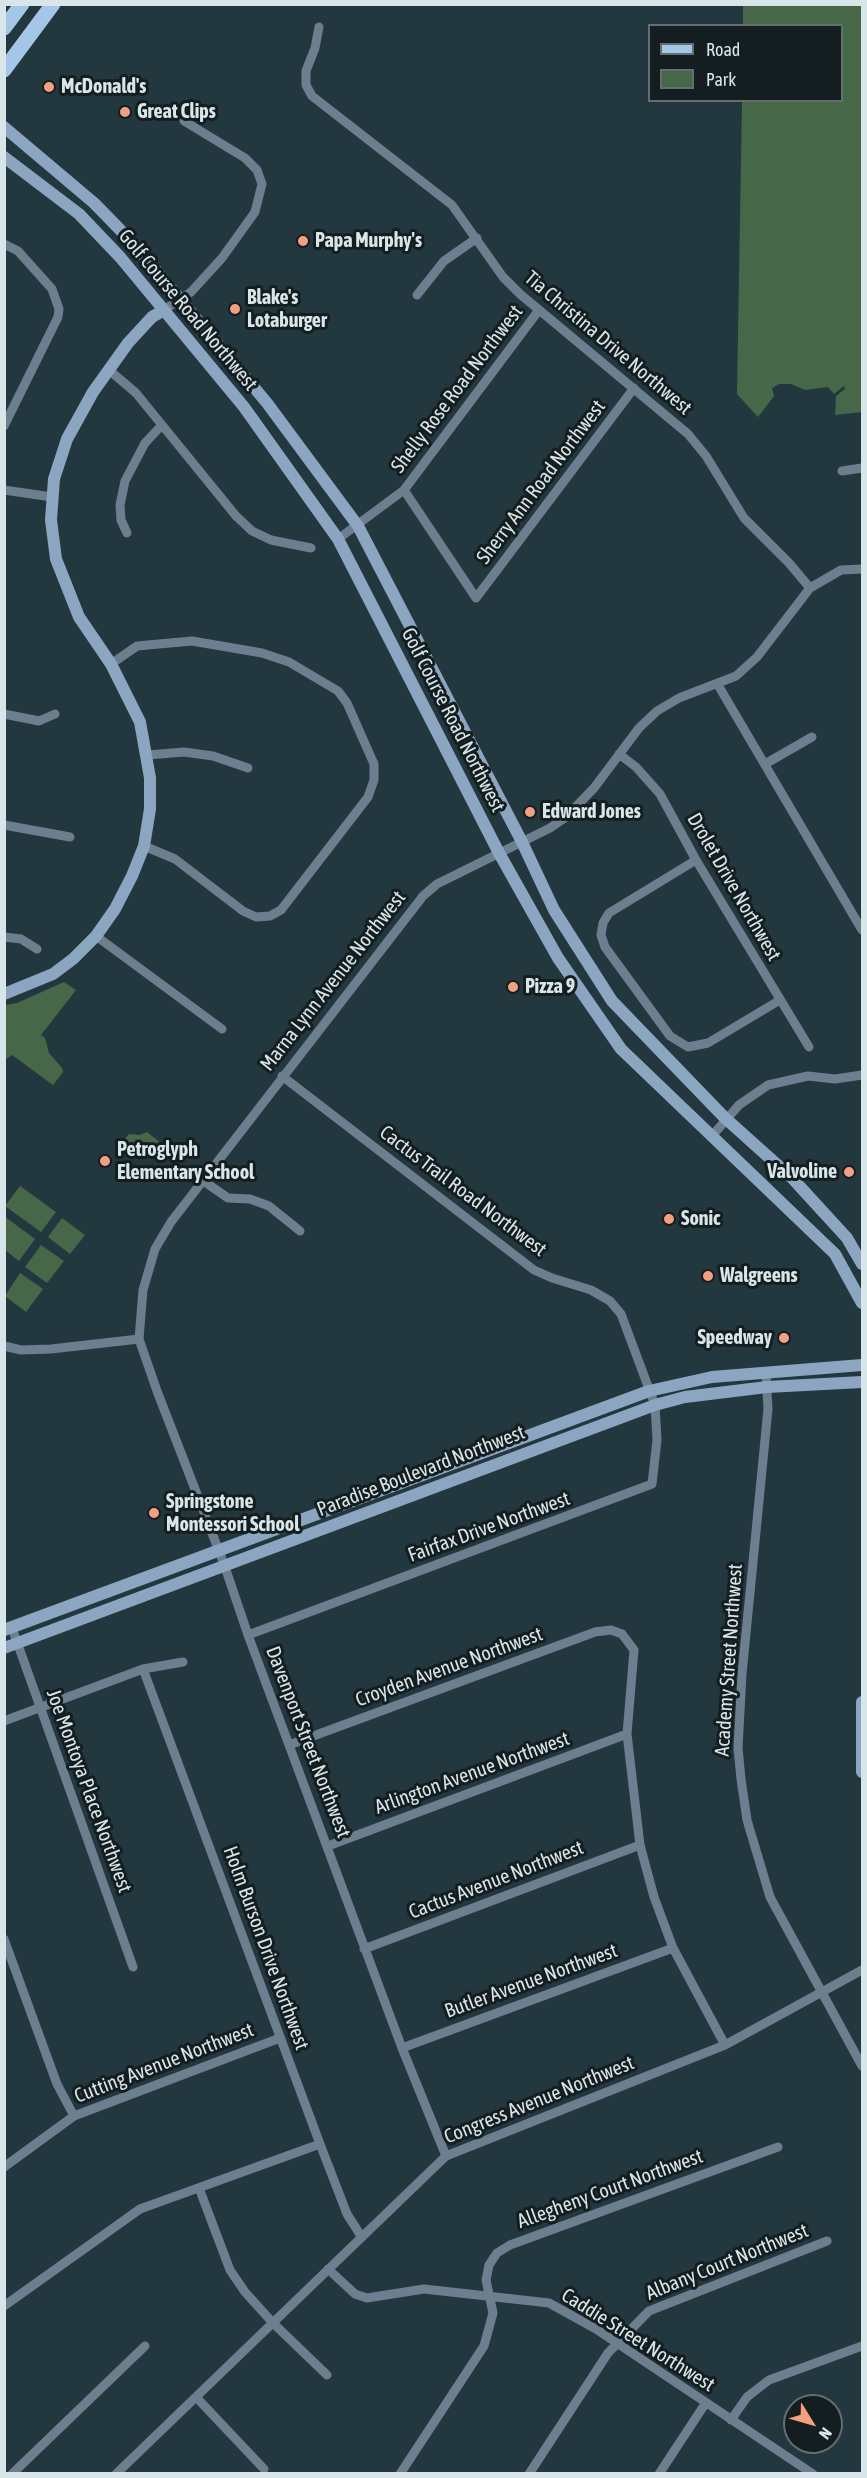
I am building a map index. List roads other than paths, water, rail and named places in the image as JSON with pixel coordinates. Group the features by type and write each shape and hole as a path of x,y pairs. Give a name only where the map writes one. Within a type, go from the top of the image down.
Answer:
{"main road":[{"path":"4,28 22,4"},
{"path":"4,70 53,4"},
{"name":"Golf Course Road Northwest","path":"4,127 94,203 181,298 267,404 358,526 522,842 554,910 612,1001 725,1118 792,1178 847,1238 862,1264"},
{"name":"Golf Course Road Northwest","path":"4,157 79,214 164,310 244,407 338,539 499,853 558,958 621,1049 835,1254 862,1303"},
{"path":"4,994 52,974 73,959 96,936 115,909 144,846 150,809 148,755 140,722 111,664 79,617 56,560 51,520 54,479 67,439 128,343 152,317 164,310"},
{"name":"Paradise Boulevard Northwest","path":"8,1629 457,1462 460,1450 472,1457 649,1391 712,1377 862,1365"},
{"name":"Paradise Boulevard Northwest","path":"11,1646 224,1564 655,1404 685,1397 767,1387 862,1382"},
{"path":"526,1436 550,1443"},
{"path":"472,1457 490,1466"},
{"path":"447,1482 457,1462"},
{"path":"288,1542 317,1522 324,1512"},
{"path":"862,1702 862,1772"}],"street":[{"name":"Tia Christina Drive Northwest","path":"319,27 315,48 306,71 306,85 312,96 452,205 503,277 539,310 688,434 706,456 744,518 789,563 810,588"},
{"path":"164,310 204,279 230,248 255,212 262,184 257,170 245,158 184,121"},
{"path":"417,295 444,261 477,238"},
{"path":"4,244 18,251 52,289 59,309 58,317 4,426"},
{"name":"Shelly Rose Road Northwest","path":"338,539 404,490 539,310"},
{"path":"109,370 135,393 236,516 252,531 271,540 311,548"},
{"name":"Sherry Ann Road Northwest","path":"404,490 476,598 634,388"},
{"path":"127,533 121,520 120,505 125,481 145,443 162,424"},
{"path":"842,471 862,468"},
{"path":"4,490 52,497"},
{"path":"810,588 841,570 862,569"},
{"name":"Marna Lynn Avenue Northwest","path":"139,1339 143,1290 155,1249 171,1222 423,896 437,884 522,842 566,817 657,711 679,698 718,685 736,675 757,657 810,588"},
{"path":"111,664 137,646 192,641 262,653 289,662 338,691 346,703 374,764 374,780 368,797 281,910 270,916 256,917 243,911 175,859 144,846"},
{"path":"718,685 862,930"},
{"path":"4,714 39,721 56,714"},
{"path":"765,765 812,737"},
{"path":"148,755 184,752 213,756 248,768"},
{"name":"Drolet Drive Northwest","path":"619,754 636,767 660,794 696,860 809,1047"},
{"path":"4,825 70,837"},
{"path":"696,860 618,904 603,923 601,935 605,947 670,1036 688,1047 708,1043 780,1000"},
{"path":"96,936 222,1029"},
{"path":"4,937 21,939 37,949"},
{"path":"711,1137 725,1118 751,1094 787,1079 808,1076 841,1078 862,1075"},
{"name":"Cactus Trail Road Northwest","path":"282,1076 534,1269 552,1278 591,1290 610,1300 624,1322 649,1391"},
{"path":"202,1180 228,1198 250,1199 268,1206 300,1231"},
{"path":"4,1347 21,1350 51,1349 139,1339"},
{"name":"Davenport Street Northwest","path":"139,1339 224,1564 364,1949 446,2157"},
{"name":"Academy Street Northwest","path":"766,1374 768,1409 742,1674 738,1748 747,1820 758,1863 782,1923 862,2066"},
{"name":"Fairfax Drive Northwest","path":"248,1635 652,1484 657,1440 655,1404 649,1391"},
{"name":"Joe Montoya Place Northwest","path":"8,1629 11,1646 39,1708 133,1967"},
{"name":"Croyden Avenue Northwest","path":"289,1745 595,1632 610,1630 622,1634 634,1650 627,1734"},
{"path":"4,1721 143,1669 183,1662"},
{"name":"Holm Burson Drive Northwest","path":"143,1669 320,2144 347,2214 361,2236"},
{"path":"627,1734 640,1845 654,1897 673,1948 725,2045"},
{"name":"Arlington Avenue Northwest","path":"328,1846 627,1734"},
{"name":"Cactus Avenue Northwest","path":"364,1949 640,1845"},
{"path":"4,1939 57,2084 74,2116"},
{"name":"Butler Avenue Northwest","path":"402,2048 673,1948"},
{"name":"Congress Avenue Northwest","path":"118,2473 361,2236 446,2157 725,2045 862,1970"},
{"name":"Cutting Avenue Northwest","path":"4,2167 74,2116 280,2038"},
{"path":"4,2306 140,2209 320,2144"},
{"name":"Allegheny Court Northwest","path":"400,2474 484,2346 493,2313 486,2280 489,2265 497,2253 510,2245 778,2147"},
{"path":"199,2188 230,2270 245,2292 273,2323 327,2375"},
{"name":"Albany Court Northwest","path":"529,2474 608,2353 649,2310 827,2241"},
{"name":"Caddie Street Northwest","path":"328,2269 345,2287 367,2298 424,2289 549,2303 616,2344 813,2474"},
{"path":"12,2474 145,2346"},
{"path":"731,2420 747,2397 769,2380 862,2346"},
{"path":"196,2397 264,2469"},
{"path":"660,2474 705,2404"},
{"path":"790,2472 796,2464"}],"place":[{"name":"McDonald's","path":"49,87"},
{"name":"Great Clips","path":"125,112"},
{"name":"Papa Murphy's","path":"303,241"},
{"name":"Blake's Lotaburger","path":"235,309"},
{"name":"Edward Jones","path":"530,812"},
{"name":"Pizza 9","path":"513,987"},
{"name":"Petroglyph Elementary School","path":"105,1161"},
{"name":"Valvoline","path":"849,1172"},
{"name":"Sonic","path":"669,1219"},
{"name":"Walgreens","path":"708,1276"},
{"name":"Speedway","path":"784,1338"},
{"name":"Springstone Montessori School","path":"154,1513"}]}
